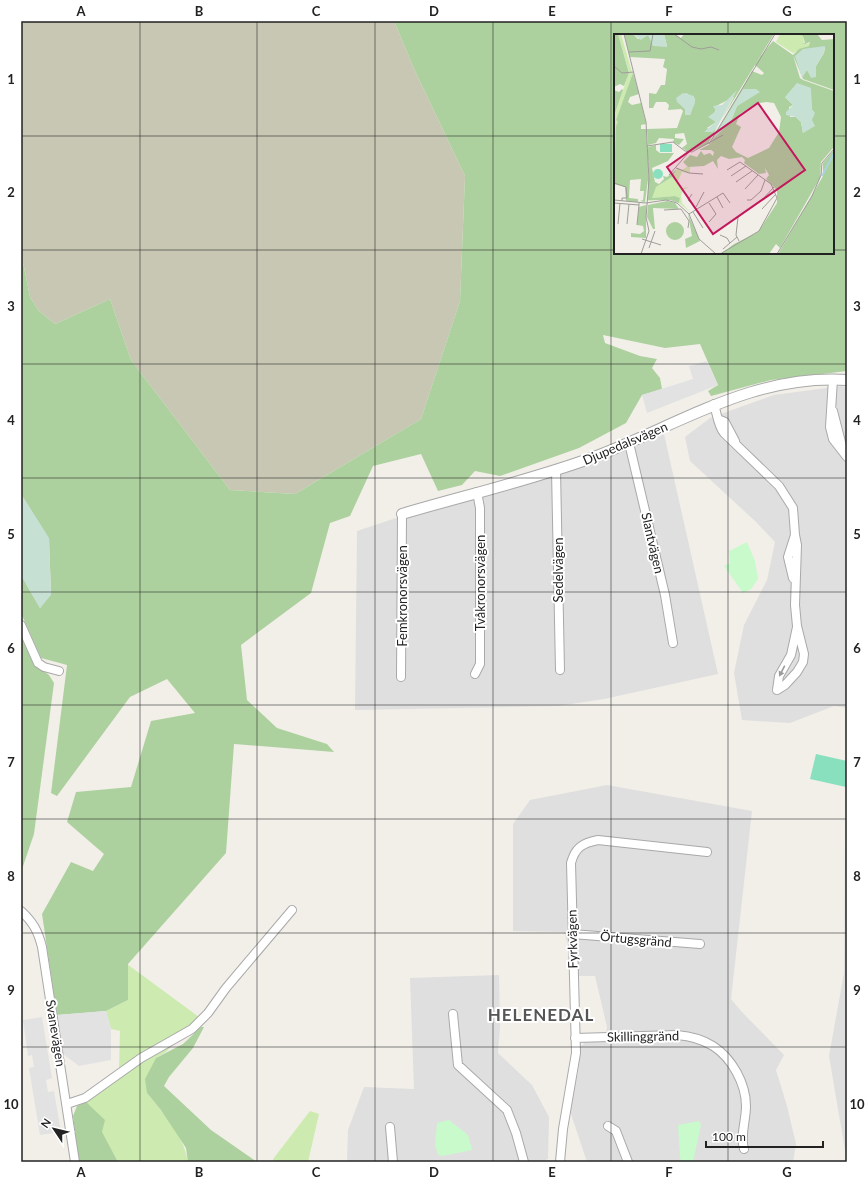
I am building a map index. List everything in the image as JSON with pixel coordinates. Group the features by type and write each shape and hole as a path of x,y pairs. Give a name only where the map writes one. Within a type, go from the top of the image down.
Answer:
{"street":[{"name":"Djupedalsvägen","path":"402,514 556,470 629,443 714,404 771,386 790,382 833,379 847,380"},
{"path":"833,379 832,408 845,454"},
{"path":"714,404 720,420 725,422 731,430 736,443 779,486 793,508 795,535 798,545 796,587 797,626 791,655 779,676 777,690 785,685 797,672 804,658 803,644 797,626"},
{"name":"Slantvägen","path":"629,443 665,595 674,643"},
{"name":"Sedelvägen","path":"556,470 560,670"},
{"name":"Tvåkronorsvägen","path":"475,674 480,664 480,508 477,492"},
{"name":"Femkronorsvägen","path":"401,677 402,514"},
{"path":"21,625 38,663 44,668 59,671"},
{"path":"791,655 795,659 804,658"},
{"name":"Fyrkvägen","path":"560,1162 564,1122 575,1061 571,863 576,850 581,845 598,840 707,852"},
{"path":"67,1104 85,1098 141,1058 192,1029 208,1013 226,988 292,910"},
{"name":"Svanevägen","path":"21,911 33,922 38,931 42,947 75,1162"},
{"name":"Örtugsgränd","path":"572,934 700,944"},
{"path":"453,1014 458,1065 507,1110 516,1133 524,1162"},
{"name":"Skillinggränd","path":"575,1038 677,1035 690,1036 713,1046 729,1062 743,1088 746,1107 741,1140 744,1149"},
{"path":"608,1126 616,1131 628,1162"},
{"path":"390,1127 393,1162"}],"shaded area":[{"path":"21,21 394,21 415,71 465,176 460,301 421,419 295,494 230,490 131,360 110,299 55,324 39,311 30,297 21,252"},
{"path":"707,361 718,385 647,413 642,395 693,379 689,366"},
{"path":"841,386 847,387 847,708 834,706 790,723 742,720 734,673 744,625 767,580 775,542 756,522 690,461 685,437 710,418 774,395"},
{"path":"664,434 718,674 604,699 558,706 355,710 357,531 396,518 408,517 545,478 619,454"},
{"path":"21,494 49,538 51,595 40,608 21,575"},
{"path":"607,785 752,811 731,999 784,1055 776,1070 787,1106 796,1144 793,1162 587,1162 569,1108 578,1073 580,1048 586,1041 605,1040 607,1027 595,976 578,976 564,932 513,931 513,824 530,800"},
{"path":"845,846 847,846 847,1162 829,1056 844,973"},
{"path":"499,975 500,1027 498,1053 532,1085 549,1117 548,1159 541,1162 347,1162 348,1130 364,1087 414,1089 410,978"},
{"path":"106,1011 111,1029 111,1060 79,1066 63,1054 57,1015"},
{"path":"42,1017 52,1078 46,1080 48,1092 54,1091 61,1132 40,1135 29,1068 34,1067 32,1055 28,1056 23,1020"}],"green space":[{"path":"394,21 847,21 847,371 771,380 711,396 708,391 718,385 700,344 665,348 603,335 605,343 640,356 657,359 652,368 660,378 662,389 642,395 626,423 579,448 500,476 475,471 462,485 438,491 421,454 373,466 350,516 330,523 311,593 241,645 247,700 277,728 327,744 334,752 234,744 226,853 128,964 128,1000 106,1011 57,1015 42,914 71,862 93,871 104,854 67,822 76,792 131,787 151,721 195,713 167,679 130,697 57,796 51,793 67,665 41,658 21,613 21,575 40,608 51,594 49,539 21,494 21,252 30,297 39,311 55,324 110,299 131,360 230,490 295,494 421,419 460,301 465,176 415,71"},
{"path":"747,542 755,561 758,579 751,589 743,593 724,566 730,563 729,551"},
{"path":"21,637 34,664 49,675 54,683 34,834 21,872"},
{"path":"816,754 847,761 846,787 810,779"},
{"path":"127,964 199,1017 166,1052 156,1058 147,1093 178,1134 186,1152 188,1162 118,1162 81,1097 119,1069 120,1031 111,1029 106,1011 128,1000"},
{"path":"201,1027 204,1027 193,1048 169,1077 164,1086 211,1130 257,1162 188,1162 186,1148 161,1110 147,1093 145,1079 156,1058 183,1044"},
{"path":"86,1102 105,1120 102,1132 118,1162 79,1162 73,1116 77,1106"},
{"path":"310,1111 319,1114 308,1162 274,1162 273,1159"},
{"path":"449,1120 468,1135 472,1150 443,1156 438,1155 435,1145 437,1123"},
{"path":"699,1121 701,1125 693,1162 682,1162 680,1158 678,1125"}],"district":[{"name":"HELENEDAL","path":"541,1015"}]}
